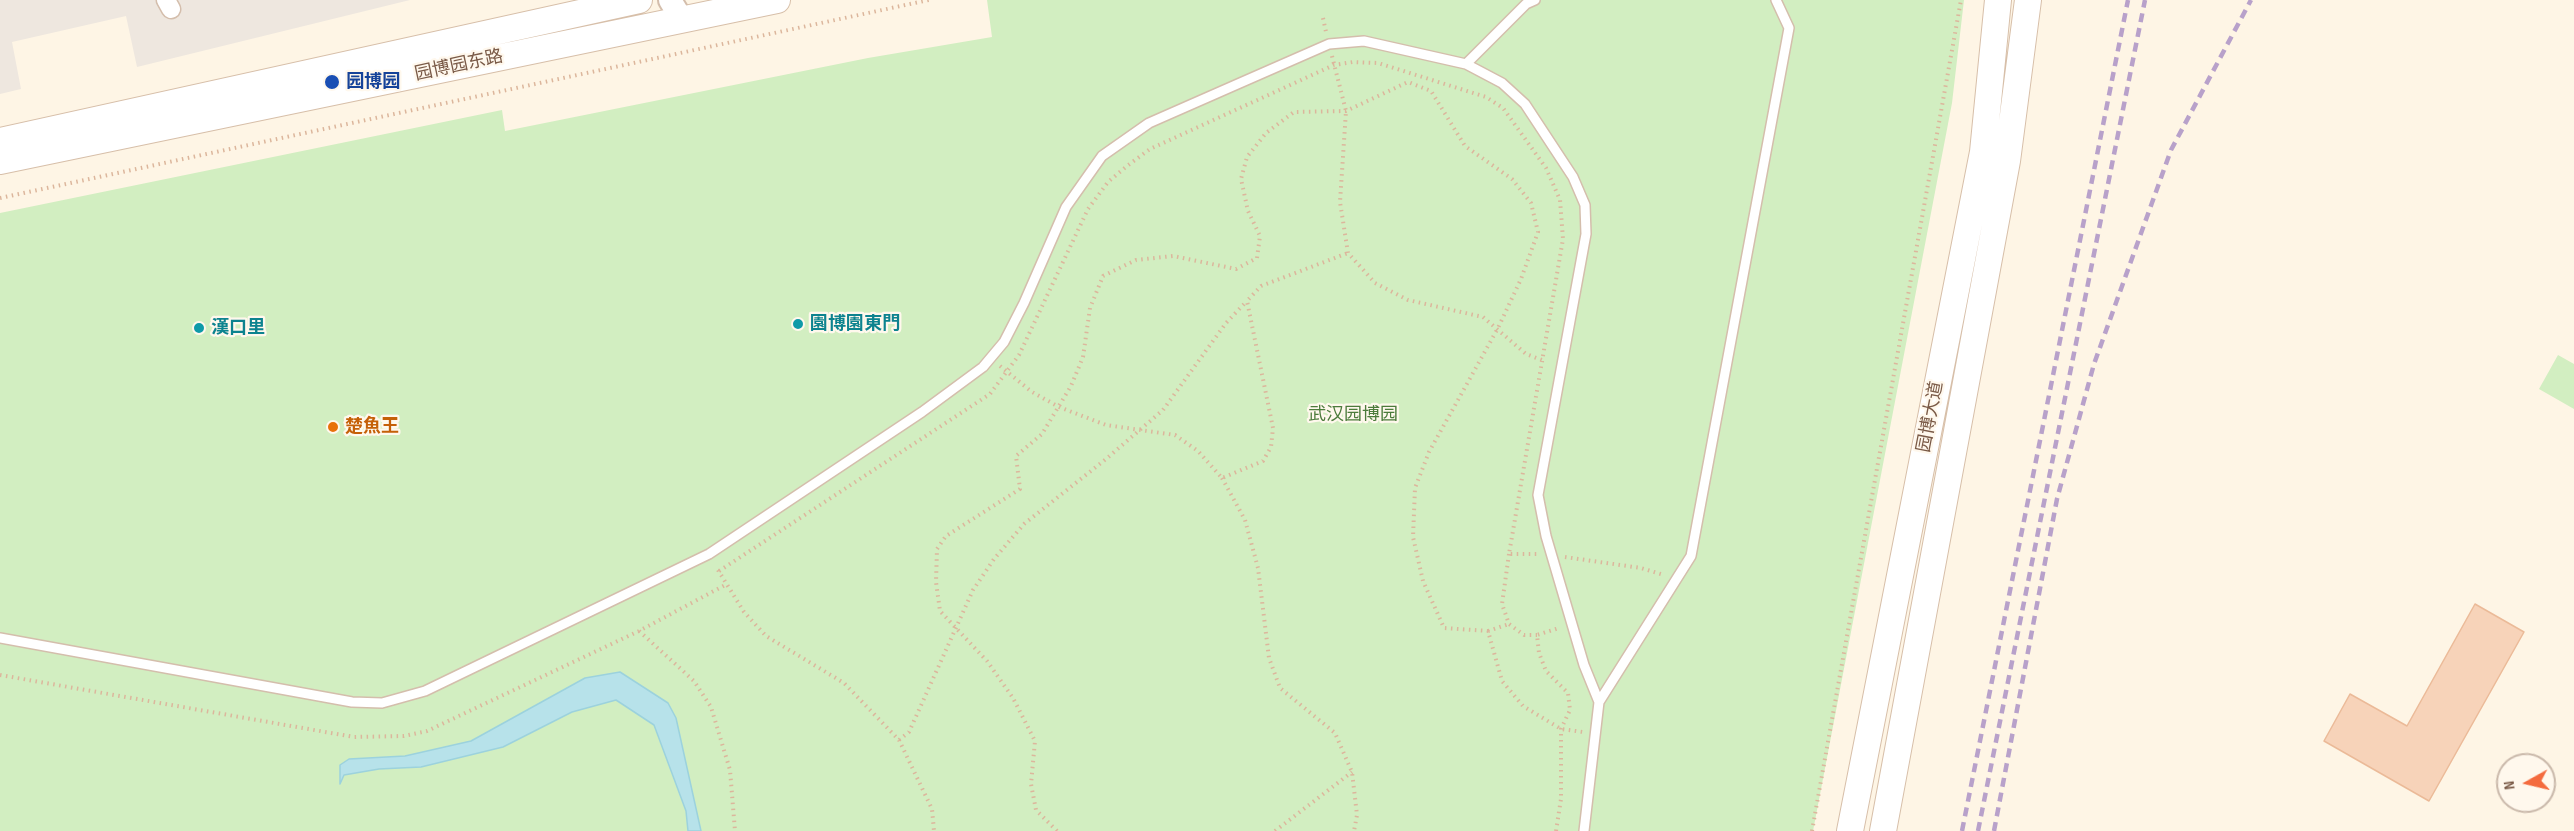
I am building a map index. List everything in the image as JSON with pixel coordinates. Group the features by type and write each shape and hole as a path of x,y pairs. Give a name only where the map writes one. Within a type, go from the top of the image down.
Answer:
{"main road":[{"name":"园博园东路","path":"0,141 639,0"},
{"name":"园博园东路","path":"0,161 676,10 777,0"},
{"name":"园博大道","path":"1850,831 1983,152 1998,0"},
{"name":"园博大道","path":"1883,831 2007,161 2028,0"}],"lane":[{"path":"1466,64 1526,4 1535,0"},
{"path":"1584,831 1599,702 1691,556 1789,28 1776,0"},
{"path":"0,638 352,702 382,703 425,691 709,554 922,412 983,367 1004,342 1024,303 1066,207 1102,156 1149,123 1329,44 1364,41 1466,64 1502,83 1525,104 1573,177 1585,205 1586,234 1538,495 1551,554 1584,665 1599,702"}],"path":[{"path":"0,198 929,0"},
{"path":"1812,831 1961,0"},
{"path":"1323,18 1346,111 1340,202 1348,253 1375,283 1400,296 1483,317 1526,354 1542,360"},
{"path":"934,831 932,808 899,740 844,682 766,636 744,612 719,571 990,394 1019,355 1088,209 1108,182 1150,148 1334,64 1378,63 1486,97 1503,108 1546,168 1560,200 1563,239 1502,604 1509,624 1524,634 1537,635 1560,628 1557,617"},
{"path":"1057,831 1036,810 1031,784 1035,741 1013,698 987,661 940,611 936,582 937,549 946,536 1020,489 1016,456 1042,434 1059,407 1083,357 1090,308 1103,276 1136,260 1173,256 1236,269 1257,258 1260,236 1248,211 1241,179 1247,157 1266,132 1294,112 1346,111 1407,82 1431,91 1465,146 1512,179 1531,203 1538,232 1521,279 1498,328 1429,452 1415,488 1414,507 1413,537 1423,581 1444,628 1488,631 1509,624"},
{"path":"899,740 909,732 973,590 994,559 1024,525 1163,410 1226,323 1261,286 1348,253"},
{"path":"1222,478 1263,461 1271,447 1273,428 1246,301"},
{"path":"991,357 1032,392 1059,407 1106,425 1175,435 1198,451 1222,478 1245,520 1258,568 1269,658 1280,688 1335,733 1352,772 1357,815 1354,831"},
{"path":"1509,554 1551,554 1574,560 1641,568 1676,579"},
{"path":"1539,554 1542,565"},
{"path":"639,631 694,681 711,707 730,770 735,831"},
{"path":"1488,631 1502,681 1523,706 1561,729 1595,733"},
{"path":"1537,635 1539,653 1546,671 1568,693 1570,710 1561,729 1561,799 1556,831"},
{"path":"1275,831 1352,772"}],"shaded area":[{"path":"0,0 410,0 137,67 126,16 12,42 21,89 0,94"}],"green space":[{"name":"武汉园博园","path":"987,0 1964,0 1952,103 1813,831 0,831 0,213 502,110 505,131 868,58 992,37"},
{"path":"2558,355 2574,364 2574,409 2539,389"}],"water":[{"path":"620,672 668,703 676,718 701,831 688,831 686,811 654,725 616,700 572,712 503,747 421,767 379,769 344,775 340,784 340,765 349,759 405,756 471,741 585,678"}],"building":[{"path":"2475,604 2524,632 2429,801 2324,741 2350,694 2407,726"}],"railway":[{"path":"1962,831 2128,0"},
{"path":"1978,831 2145,0"},
{"path":"1994,831 2057,499 2094,364 2171,150 2251,0"}],"place":[{"name":"园博园","path":"332,82"},
{"name":"園博園東門","path":"798,324"},
{"name":"漢口里","path":"199,328"},
{"name":"楚魚王","path":"333,427"}]}
